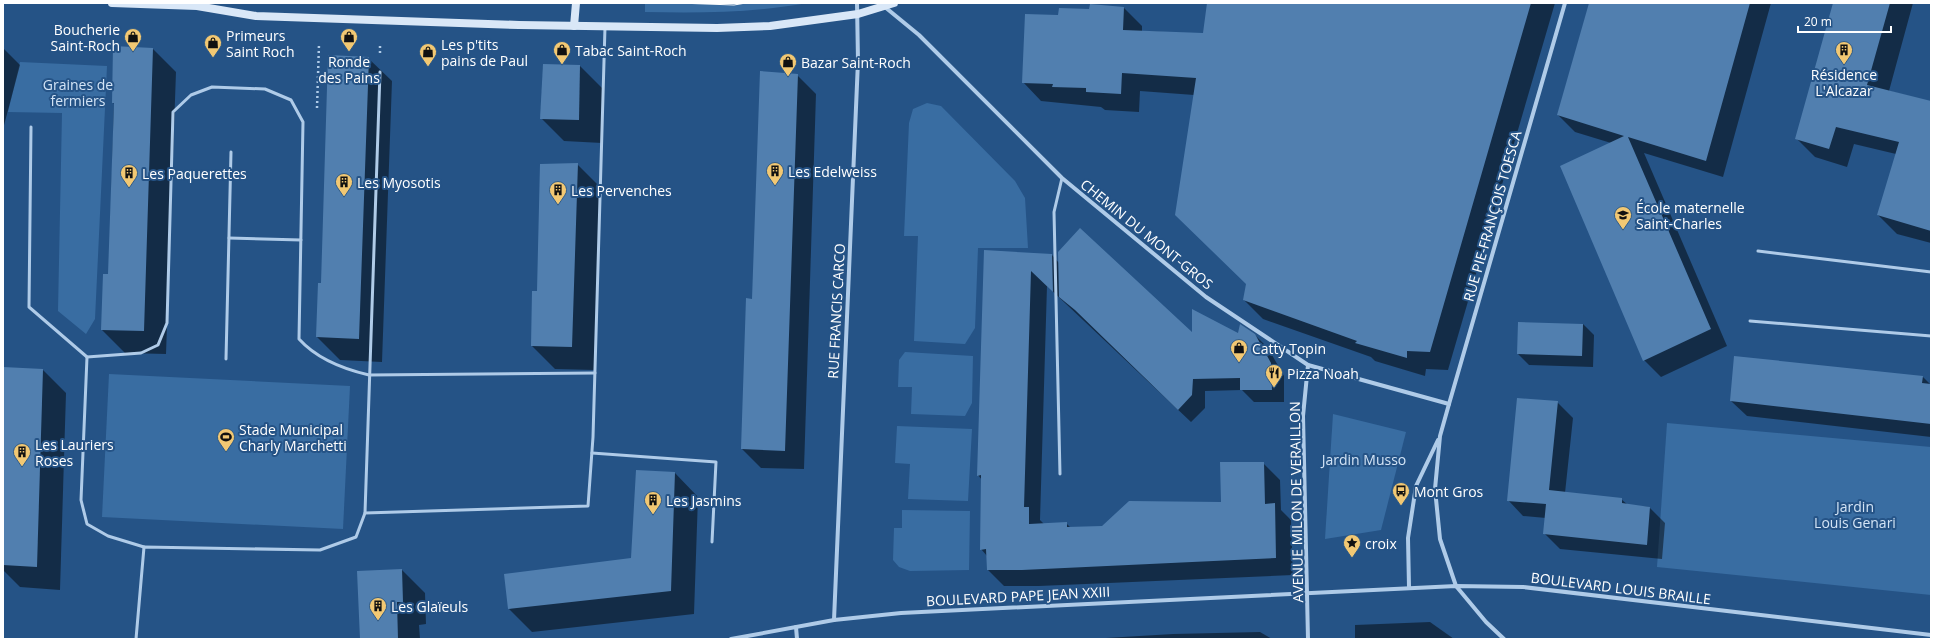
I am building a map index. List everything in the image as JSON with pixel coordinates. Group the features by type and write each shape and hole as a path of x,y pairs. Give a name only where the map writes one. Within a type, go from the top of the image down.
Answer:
{"main road":[{"path":"112,3 197,6 235,14 256,16 574,26 717,28 770,26 858,14 882,5 894,3"},
{"path":"574,26 576,3"}],"street":[{"name":"RUE FRANCIS CARCO","path":"834,620 858,62 857,3"},
{"name":"RUE PIE-FRANÇOIS TOESCA","path":"1440,436 1565,3"},
{"name":"CHEMIN DU MONT-GROS","path":"882,5 919,35 1062,178 1206,297 1308,365 1449,404"},
{"name":"AVENUE MILON DE VERAILLON","path":"1308,365 1304,416 1308,639"},
{"path":"1440,436 1435,489 1440,539 1456,586 1486,622 1504,639"},
{"path":"1409,587 1408,538 1416,486 1440,436"},
{"name":"BOULEVARD LOUIS BRAILLE","path":"1308,593 1409,587 1524,587 1931,635"},
{"name":"BOULEVARD PAPE JEAN XXIII","path":"731,639 834,620 901,612 1308,593"},
{"path":"796,627 797,639"}],"lane":[{"path":"365,513 588,506 592,453 595,373 605,26"},
{"path":"87,357 81,500 87,524 108,536 144,547 320,550 356,537 365,513 380,72"},
{"path":"31,127 29,307 87,357 141,353 158,345 167,323 174,112 190,95 212,87 265,89 291,100 303,122 299,339 309,350 340,366 369,375 595,373"},
{"path":"226,359 231,152"},
{"path":"1060,474 1054,212 1062,178"},
{"path":"229,238 301,240"},
{"path":"1758,251 1931,272"},
{"path":"1750,321 1931,336"},
{"path":"592,453 716,462 712,542"},
{"path":"136,639 144,547"}],"green space":[{"path":"645,3 807,3 747,11 645,12"},
{"name":"Graines de fermiers","path":"20,62 107,66 95,319 86,334 58,311 62,113 8,112"},
{"path":"927,103 941,106 1015,181 1025,198 1028,248 978,248 975,328 965,344 914,341 918,236 904,236 909,123 913,109"},
{"path":"905,352 973,356 972,403 965,416 911,414 912,387 898,387 899,360"},
{"name":"Stade Municipal Charly Marchetti","path":"109,374 350,386 343,529 102,517"},
{"name":"Jardin Musso","path":"1333,414 1406,432 1381,530 1325,539"},
{"name":"Jardin Louis Genari","path":"1667,423 1931,447 1931,595 1657,567"},
{"path":"897,426 972,429 968,501 908,499 910,464 895,463"},
{"path":"902,510 970,511 969,570 910,571 899,567 893,560 894,528 902,528"}],"building":[{"path":"1207,3 1531,3 1430,352 1407,351 1407,358 1355,343 1357,341 1243,300 1246,284 1175,215 1196,78 1122,73 1121,94 1086,92 1086,88 1052,87 1053,84 1022,83 1025,14 1058,15 1059,8 1089,9 1090,4 1124,7 1123,30 1203,33"},
{"path":"1589,3 1750,3 1706,161 1628,137 1711,329 1643,361 1560,166 1624,136 1557,115"},
{"path":"1833,3 1890,3 1867,85 1931,101 1931,231 1877,215 1899,142 1836,127 1829,149 1795,139"},
{"name":"Les Paquerettes","path":"113,46 153,48 144,331 101,330 103,274 108,274 114,103 112,103"},
{"name":"Les Myosotis","path":"328,55 369,57 359,339 316,337 318,283 321,283"},
{"path":"543,64 580,65 579,120 540,119"},
{"name":"Les Edelweiss","path":"760,71 798,74 785,451 741,449 746,298 752,299"},
{"name":"Les Pervenches","path":"578,163 572,347 531,346 532,291 537,291 540,164"},
{"path":"1080,228 1192,332 1192,309 1238,333 1240,324 1255,334 1271,363 1272,390 1240,390 1240,378 1193,379 1192,395 1178,410 1075,310 1059,297 1058,252"},
{"path":"984,250 1052,254 1053,292 1031,271 1024,507 1029,507 1029,524 1067,522 1067,527 1102,526 1129,501 1221,502 1220,462 1264,462 1265,504 1275,503 1276,558 1022,570 987,570 986,549 980,550 981,475 977,476"},
{"path":"1518,322 1583,324 1582,356 1517,354"},
{"path":"1734,356 1923,376 1922,383 1931,384 1931,424 1730,401"},
{"name":"Les Lauriers Roses","path":"3,367 43,369 37,567 3,565"},
{"path":"1517,398 1558,401 1549,490 1622,498 1622,503 1650,507 1647,545 1543,534 1546,504 1507,501"},
{"name":"Les Jasmins","path":"636,470 675,472 671,591 508,609 504,574 631,558"},
{"name":"Les Glaïeuls","path":"402,569 403,602 397,602 398,639 360,639 357,571"}],"tram line":[{"path":"678,3 734,5 746,3"}],"place":[{"name":"Boucherie Saint-Roch","path":"133,52"},
{"name":"Ronde des Pains","path":"349,52"},
{"name":"Primeurs Saint Roch","path":"213,58"},
{"name":"Tabac Saint-Roch","path":"562,65"},
{"name":"Résidence L'Alcazar","path":"1844,65"},
{"name":"Les p'tits pains de Paul","path":"428,67"},
{"name":"Bazar Saint-Roch","path":"788,77"},
{"name":"Les Edelweiss","path":"775,186"},
{"name":"Les Paquerettes","path":"129,188"},
{"name":"Les Myosotis","path":"344,197"},
{"name":"Les Pervenches","path":"558,205"},
{"name":"École maternelle Saint-Charles","path":"1623,230"},
{"name":"Catty Topin","path":"1239,363"},
{"name":"Pizza Noah","path":"1274,388"},
{"name":"Stade Municipal Charly Marchetti","path":"226,452"},
{"name":"Les Lauriers Roses","path":"22,467"},
{"name":"Mont Gros","path":"1401,506"},
{"name":"Les Jasmins","path":"653,515"},
{"name":"croix","path":"1352,558"},
{"name":"Les Glaïeuls","path":"378,621"}]}
